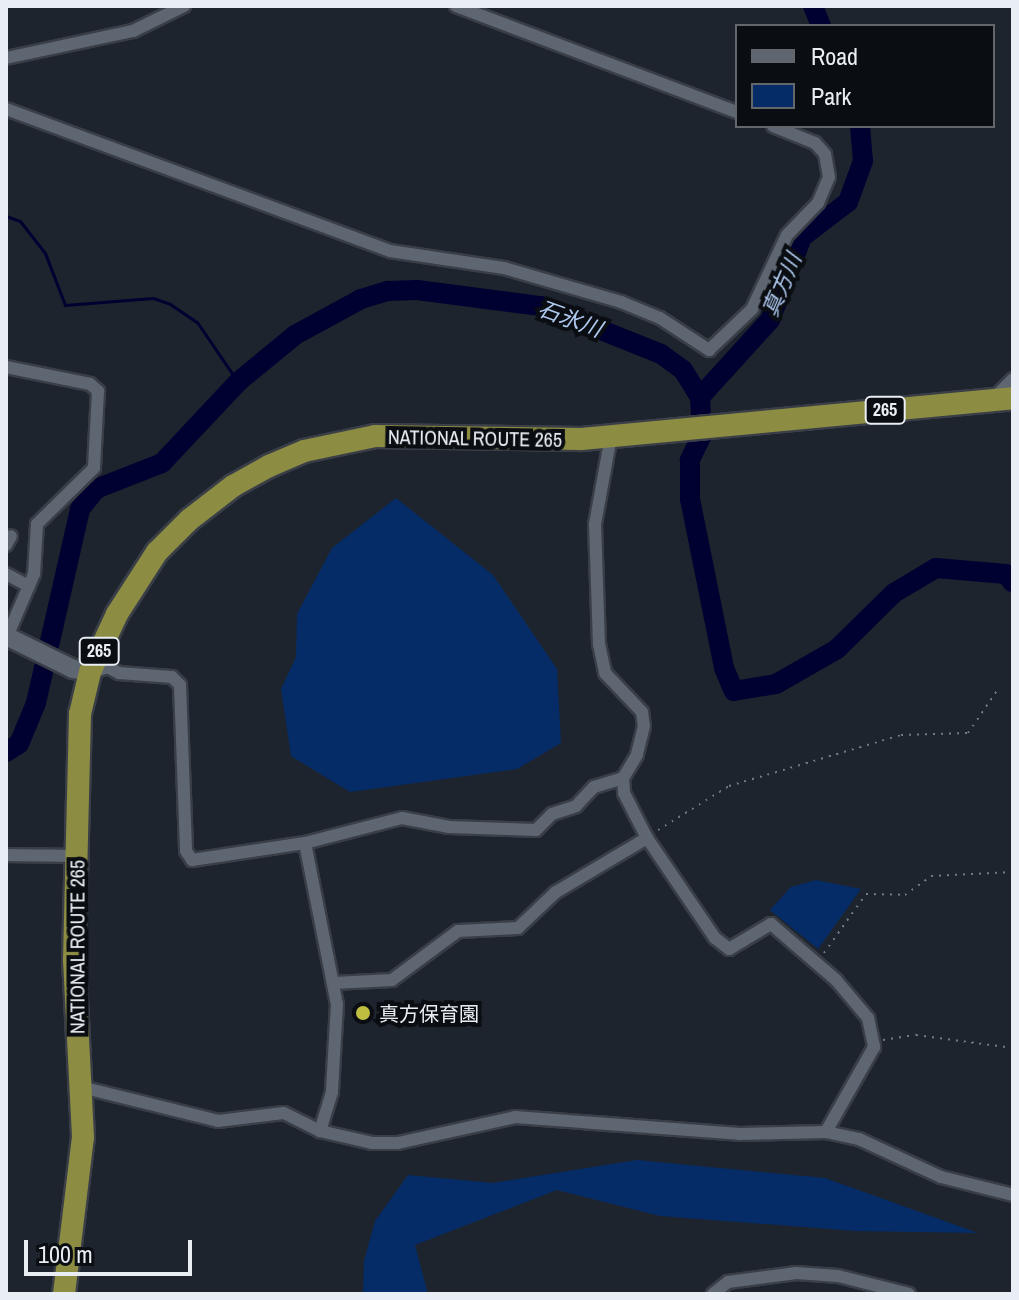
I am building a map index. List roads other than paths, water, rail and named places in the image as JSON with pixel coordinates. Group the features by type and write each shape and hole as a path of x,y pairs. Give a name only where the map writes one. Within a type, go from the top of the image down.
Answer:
{"highway":[{"name":"NATIONAL ROUTE 265","path":"64,1294 83,1137 74,960 82,671 157,552 233,486 269,466 304,451 375,436 529,442 1002,399"}],"main road":[{"path":"8,637 82,671"}],"street":[{"path":"6,58 133,31 184,6"},
{"path":"456,6 735,111"},
{"path":"6,109 390,251 504,268 621,302 660,318 709,350 752,309 787,235 818,203 829,177 825,154 815,143 778,128"},
{"path":"6,367 90,384 98,391 94,468 37,524 33,534 37,559 8,637"},
{"path":"1002,399 1013,379"},
{"path":"611,436 595,524 599,644 605,673 642,712 644,726 637,755 623,778 624,793 647,838 715,938 729,949 771,924 816,963 868,1018 874,1042 864,1070 826,1132"},
{"path":"6,574 29,586"},
{"path":"82,671 108,667 119,673 172,677 180,685 186,851 192,860 305,843 402,818 449,827 536,830 552,814 576,806 594,787 623,778"},
{"path":"334,983 392,980 458,931 518,928 556,892 647,838"},
{"path":"305,843 334,983 332,1092 320,1131"},
{"path":"6,855 77,856"},
{"path":"81,1087 218,1121 284,1113 343,1139 398,1143 515,1117 739,1134 826,1132 859,1139 941,1177 1013,1195"},
{"path":"713,1294 728,1282 796,1273 838,1276 909,1294"}],"waterway":[{"name":"真方川","path":"813,6 820,24"},
{"name":"真方川","path":"700,397 770,320 802,237 848,202 863,161 860,128"},
{"path":"6,216 20,221 45,253 65,305 153,298 170,304 197,322 238,382"},
{"name":"石氷川","path":"6,752 19,744 36,703 80,509 96,489 162,463 238,382 295,335 361,299 388,291 417,290 541,306 661,354 683,370 700,397 702,435 690,460 690,499 724,668 734,691 776,684 837,649 894,593 936,568 1006,574 1013,583"}],"place":[{"name":"真方保育園","path":"363,1013"}]}
